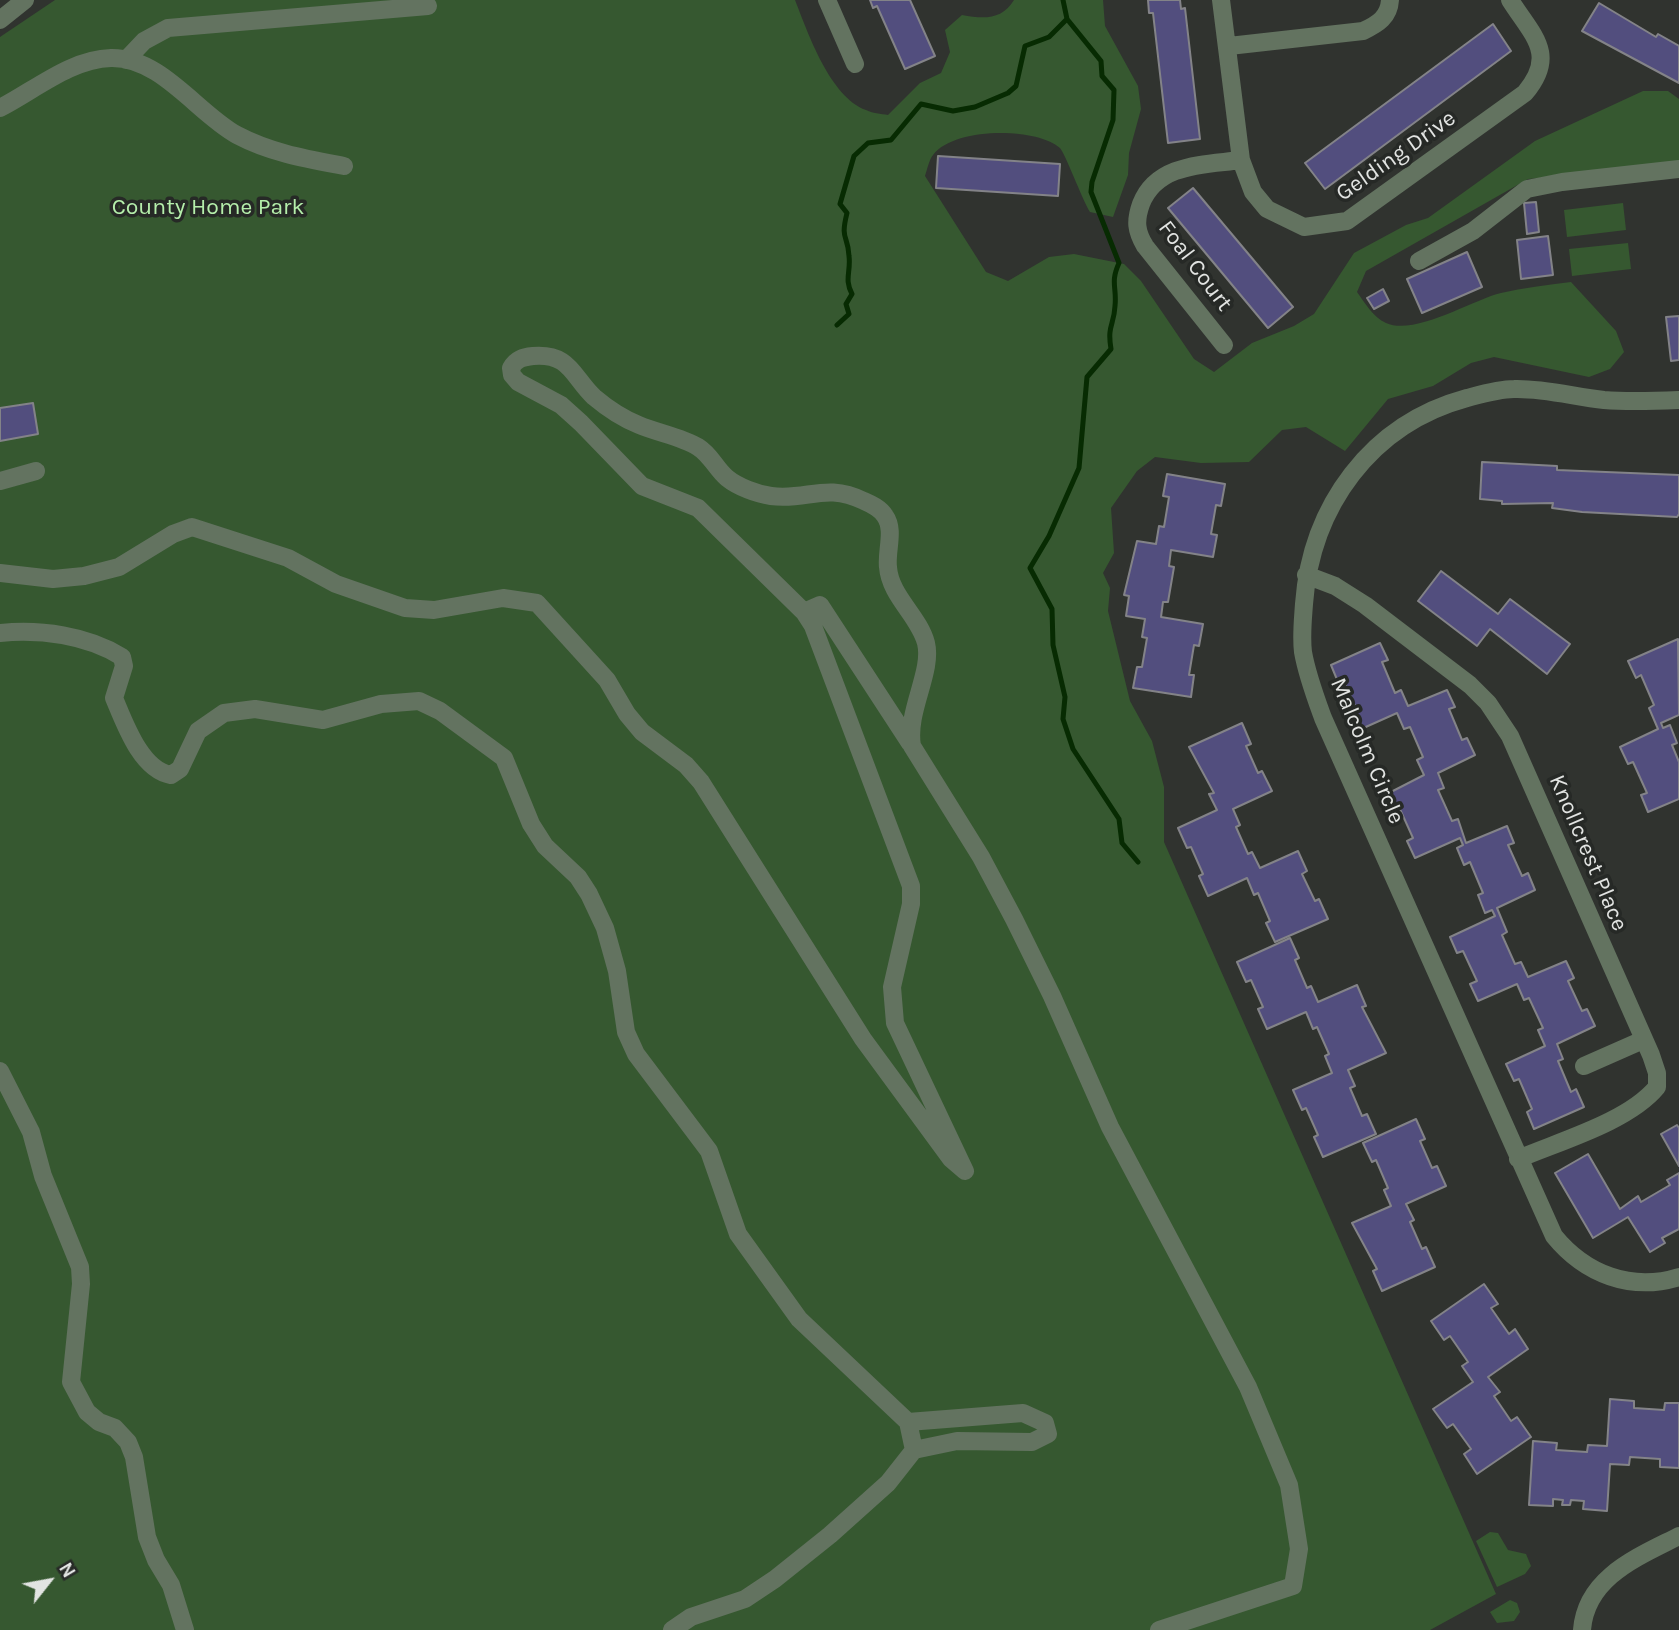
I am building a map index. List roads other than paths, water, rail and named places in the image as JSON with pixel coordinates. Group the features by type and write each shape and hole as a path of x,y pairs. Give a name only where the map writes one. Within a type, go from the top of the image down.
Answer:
{"street":[{"path":"0,20 25,0"},
{"path":"827,0 855,64"},
{"name":"Gelding Drive","path":"1221,0 1229,46 1241,160 1253,192 1267,209 1304,227 1347,221 1510,105 1536,80 1541,51 1534,34 1510,0"},
{"path":"1229,46 1363,32 1379,24 1387,13 1390,0"},
{"path":"125,60 144,41 168,28 428,6"},
{"path":"0,108 49,79 87,62 112,58 125,60 164,78 218,124 248,141 267,149 344,166"},
{"name":"Foal Court","path":"1224,345 1136,231 1145,196 1154,182 1186,167 1241,160"},
{"path":"1419,261 1472,231 1527,189 1562,181 1679,169"},
{"path":"0,573 53,579 84,576 119,567 173,534 192,527 288,558 337,584 405,608 434,610 503,598 537,603 607,680 627,714 642,732 687,765 701,782 863,1039 951,1159 965,1171 895,1023 892,987 911,904 911,886 906,866 813,626 804,612 698,508 642,486 561,405 519,382 512,375 511,368 515,362 524,357 546,355 560,360 582,379 593,396 634,423 697,446 710,456 728,479 747,489 768,496 788,498 819,491 836,491 876,506 886,516 890,532 888,570 926,644 925,662 908,728 912,746"},
{"name":"Malcolm Circle","path":"1679,400 1606,400 1514,389 1445,404 1410,420 1374,448 1348,476 1325,513 1306,575 1303,649 1310,683 1518,1159 1555,1236 1584,1265 1622,1281 1665,1281 1679,1276"},
{"path":"0,481 36,471"},
{"name":"Knollcrest Place","path":"1306,575 1335,586 1365,605 1470,685 1488,703 1510,736 1657,1073 1657,1087 1649,1097 1608,1121 1518,1159"},
{"path":"804,612 820,605 974,845 1014,919 1116,1139 1233,1357 1289,1485 1299,1549 1293,1586 1160,1630"},
{"path":"0,633 51,632 109,649 122,657 124,666 114,698 146,759 159,773 171,775 180,769 198,731 224,713 255,709 323,720 381,704 419,701 440,711 503,758 531,824 545,846 578,877 589,894 605,928 617,971 626,1032 636,1054 709,1151 738,1234 799,1319 908,1422 915,1450"},
{"path":"1584,1066 1643,1040"},
{"path":"0,1071 32,1132 43,1176 80,1267 82,1284 71,1382 87,1412 99,1422 116,1428 128,1442 134,1457 148,1537 171,1585 185,1630"},
{"path":"672,1630 691,1618 746,1598 775,1579 888,1483 915,1450 957,1441 1032,1442 1048,1434 1045,1423 1023,1413 908,1422"},
{"path":"1582,1630 1584,1613 1599,1587 1615,1571 1679,1536"}],"waterway":[{"path":"1063,0 1067,19 1101,61 1102,76 1114,90 1113,120 1091,192 1119,263 1114,280 1111,349 1087,377 1079,468 1049,536 1030,568 1052,609 1053,645 1065,697 1063,719 1073,749 1119,819 1122,843 1138,862"},
{"path":"837,325 849,314 846,304 852,294 848,284 849,256 844,233 847,213 840,204 854,156 868,143 891,140 921,104 953,111 975,107 1008,93 1016,86 1025,46 1049,37 1067,19"}],"park label":[{"name":"County Home Park","path":"208,207"}]}
